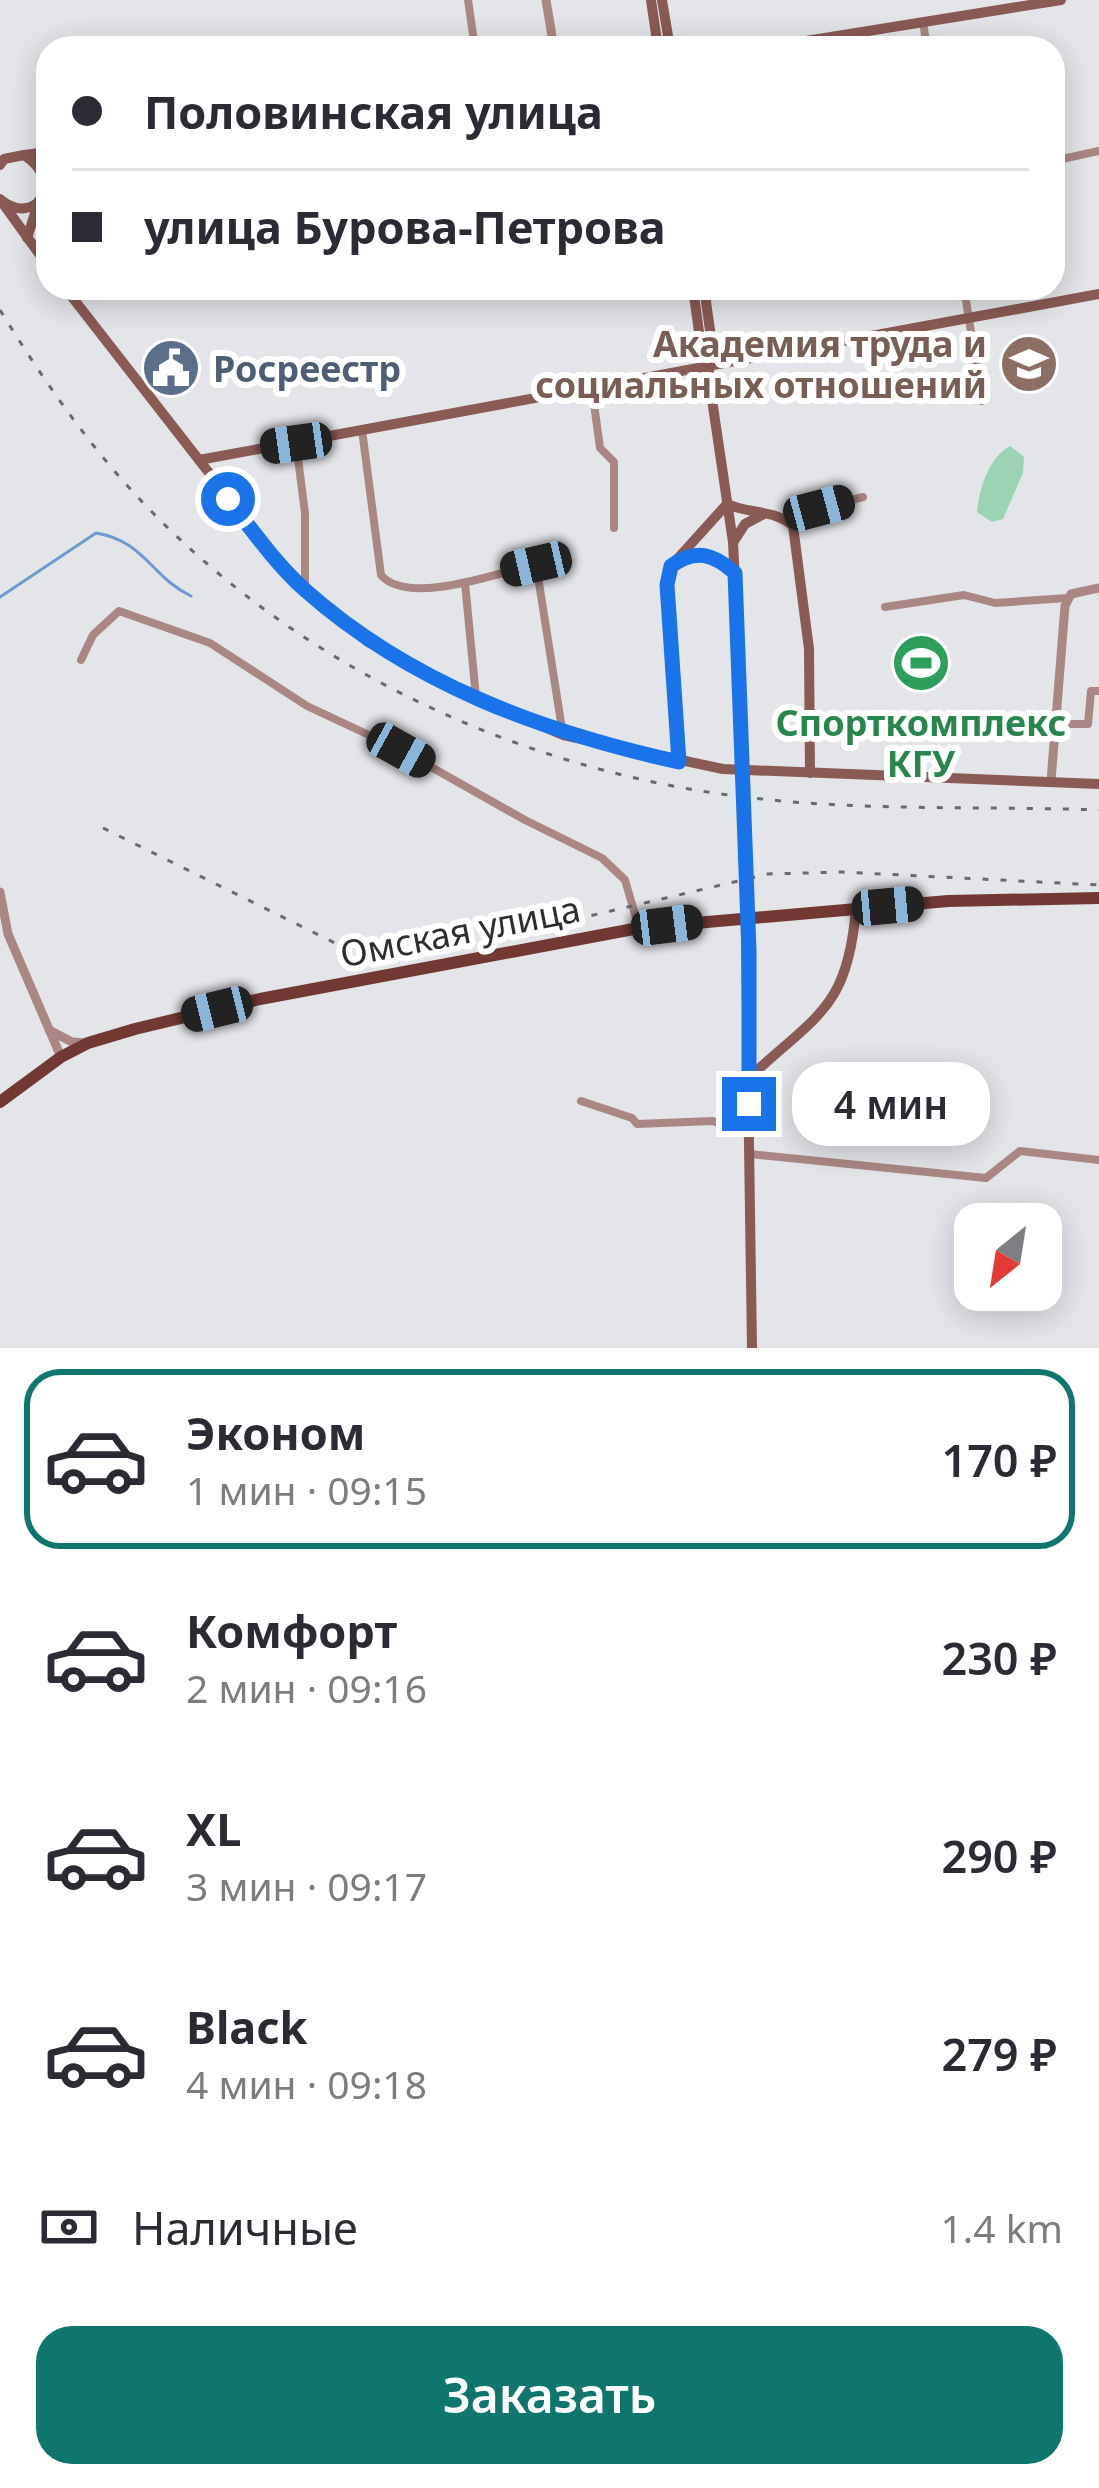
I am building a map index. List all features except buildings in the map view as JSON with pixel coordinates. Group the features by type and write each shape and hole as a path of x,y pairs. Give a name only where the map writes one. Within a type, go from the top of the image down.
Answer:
{"main road":[{"path":"650,0 656,36"},
{"path":"662,0 668,36"},
{"path":"836,36 1061,0"},
{"path":"1,161 36,154"},
{"path":"24,155 36,164"},
{"path":"1,201 22,209 36,197"},
{"path":"1,201 36,250"},
{"path":"27,238 36,213"},
{"path":"199,460 1099,294"},
{"path":"74,300 305,590 368,642 476,698 563,734 723,769 1099,784"},
{"path":"695,300 703,361 709,367"},
{"path":"706,300 714,358 709,367 733,542 743,736 752,1348"},
{"path":"727,504 784,517 793,526 809,648 811,773"},
{"path":"679,762 667,585 676,561 727,504"},
{"path":"733,542 745,524 762,515"},
{"path":"676,561 706,554 735,573"},
{"name":"Омская улица","path":"0,1102 88,1042 258,999 639,928 948,901 1099,898"},
{"path":"749,1078 837,993 848,965 856,908"},
{"path":"749,1053 774,1054"}],"street":[{"path":"468,0 473,36"},
{"path":"546,0 552,36"},
{"path":"923,22 926,36"},
{"path":"1065,159 1099,152"},
{"path":"966,300 982,400"},
{"path":"592,389 600,448 614,462 614,528"},
{"path":"362,430 381,575 398,586 465,583 536,564 563,734"},
{"path":"296,443 305,513 305,590"},
{"path":"784,517 863,497"},
{"path":"465,583 476,698"},
{"path":"885,607 964,595 994,603 1069,596 1099,587"},
{"path":"1051,782 1069,596"},
{"path":"81,661 93,635 118,611 210,643 307,706 401,750 602,858 625,880 639,928"},
{"path":"1053,724 1088,724 1091,691 1099,691"},
{"path":"0,892 8,934 61,1057"},
{"path":"49,1030 72,1042 88,1042"},
{"path":"581,1101 632,1118 637,1124 712,1121 749,1130"},
{"path":"750,1154 986,1178 1020,1151 1099,1160"}],"green space":[{"path":"1010,446 1024,457 1023,473 1003,519 992,522 977,512 980,494 991,466"}],"waterway":[{"path":"0,597 96,533 137,551 191,596"}],"railway":[{"path":"0,310 81,429 175,535 246,596 323,649 404,695 490,733 579,763 670,785 846,805 1099,810"},
{"path":"103,828 341,946 375,956 432,953 768,874 842,872 1099,885"}],"place":[{"name":"Академия труда и социальных отношений","path":"1029,364"},
{"name":"Росреестр","path":"171,368"},
{"name":"Спорткомплекс КГУ","path":"921,663"}],"route":[{"path":"228,499 284,569 368,642 519,718 613,748 679,762 667,585 671,566 693,554 706,554 735,573 749,951 749,1104"}]}
